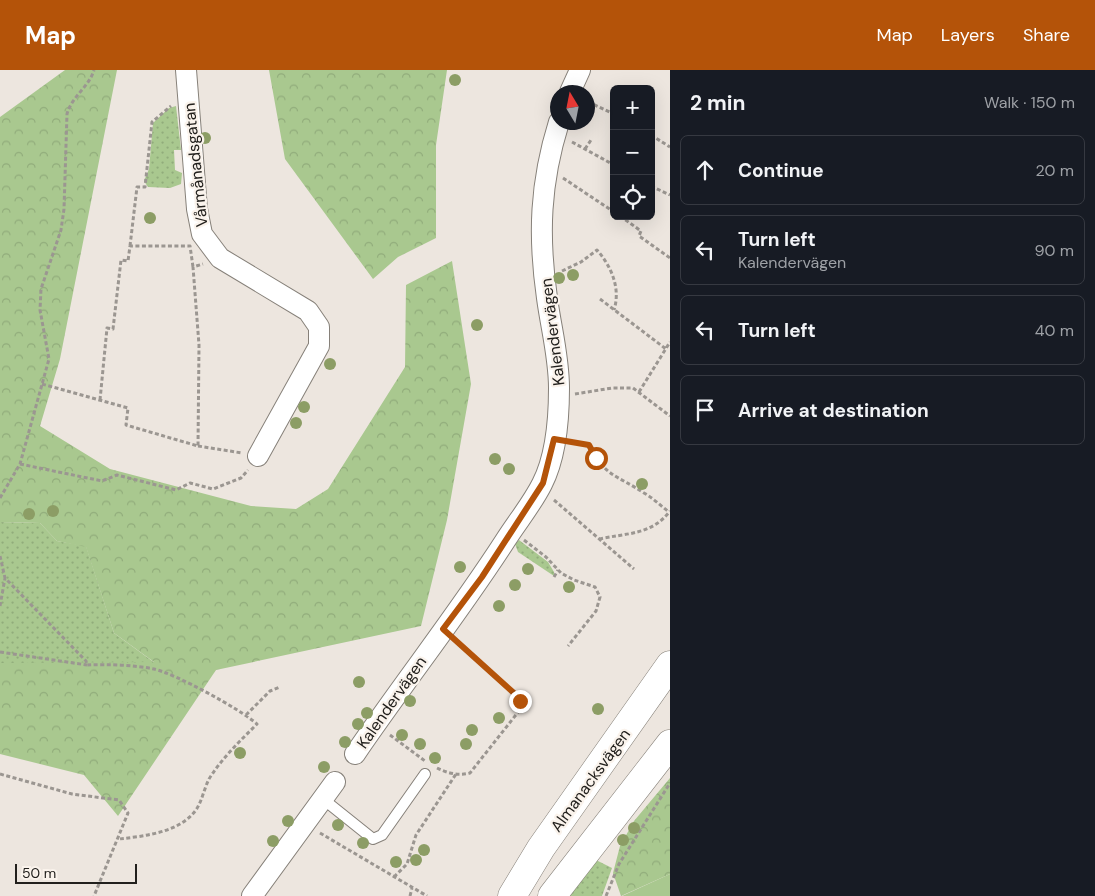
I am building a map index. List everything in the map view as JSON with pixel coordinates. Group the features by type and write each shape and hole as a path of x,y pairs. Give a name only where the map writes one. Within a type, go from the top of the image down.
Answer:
{"main road":[{"name":"Almanacksvägen","path":"512,896 541,848 670,665"},
{"path":"552,896 670,744"}],"street":[{"name":"Vårmånadsgatan","path":"186,70 197,209 202,234 220,258 308,311 319,326 319,346 258,456"},
{"path":"573,85 580,70"},
{"name":"Kalendervägen","path":"355,754 482,577 539,489 545,476 554,439 560,388 558,362 547,297 541,216 547,170 557,130"},
{"path":"252,896 324,800 335,782"}],"lane":[{"path":"324,800 373,839 377,838 382,835 425,774"}],"path":[{"path":"0,498 20,464 49,359 40,310 41,289 61,230 64,209 67,114 70,102 88,82 94,70"},
{"path":"100,400 107,328 113,329 121,260 128,261 137,187 145,187 152,122 187,92"},
{"path":"595,105 610,112"},
{"path":"561,130 585,149 610,163"},
{"path":"655,138 670,147"},
{"path":"585,149 591,140"},
{"path":"547,170 570,182 610,209"},
{"path":"655,188 670,196"},
{"path":"626,220 641,231 639,236 670,258"},
{"path":"130,246 190,246 199,345 198,446"},
{"path":"560,272 581,262 597,250 609,267 614,280 617,299 614,310"},
{"path":"193,266 220,258"},
{"path":"600,299 666,349"},
{"path":"639,392 670,342"},
{"path":"20,464 102,481 117,475 176,490 190,482 213,489 241,478 258,456 198,446 126,425 128,408 42,384"},
{"path":"573,395 612,388 633,388 670,416"},
{"path":"554,439 589,445 596,458 609,474 644,492 669,511 661,523 647,530 599,539"},
{"path":"539,489 634,570"},
{"path":"512,530 558,570 574,580 595,587 600,597 596,611 568,646"},
{"path":"0,556 5,578 0,606"},
{"path":"554,577 558,570"},
{"path":"5,578 86,661 87,665"},
{"path":"376,724 418,758 445,772 456,774 470,773 519,711 520,701 515,694 443,629"},
{"path":"0,652 87,665 154,669 246,715 257,724 222,760 209,780 196,810 184,822 167,830 119,839"},
{"path":"246,715 270,691 280,687"},
{"path":"0,774 72,794 119,800 128,813 119,839 94,896"},
{"path":"394,877 407,864 416,835 456,774"},
{"path":"606,896 619,864 631,842 670,783"},
{"path":"306,824 427,896"},
{"path":"410,896 412,888"}],"green space":[{"path":"65,70 117,70 60,359 40,426 110,469 251,506 296,509 328,489 405,367 406,285 452,261 471,384 447,520 421,626 216,670 118,816 84,775 0,754 0,663 154,662 114,633 86,547 57,541 40,523 0,522 0,117"},
{"path":"269,70 447,70 436,145 436,238 398,257 373,279 285,159"},
{"path":"176,106 181,150 174,150 175,170 182,173 181,184 170,188 148,187 144,181 149,169 153,123 169,108"},
{"path":"0,522 40,523 57,541 86,546 114,633 155,663 0,663"},
{"path":"519,540 548,562 554,572 554,576 518,552 515,544"},
{"path":"670,778 670,874 621,896 613,873 620,846 634,821"},
{"path":"596,860 612,868 602,896 567,896"},
{"path":"670,874 670,896 622,896"}],"route":[{"path":"520,701 515,694 443,629 482,577 543,483 554,439 589,445 596,458"}]}
